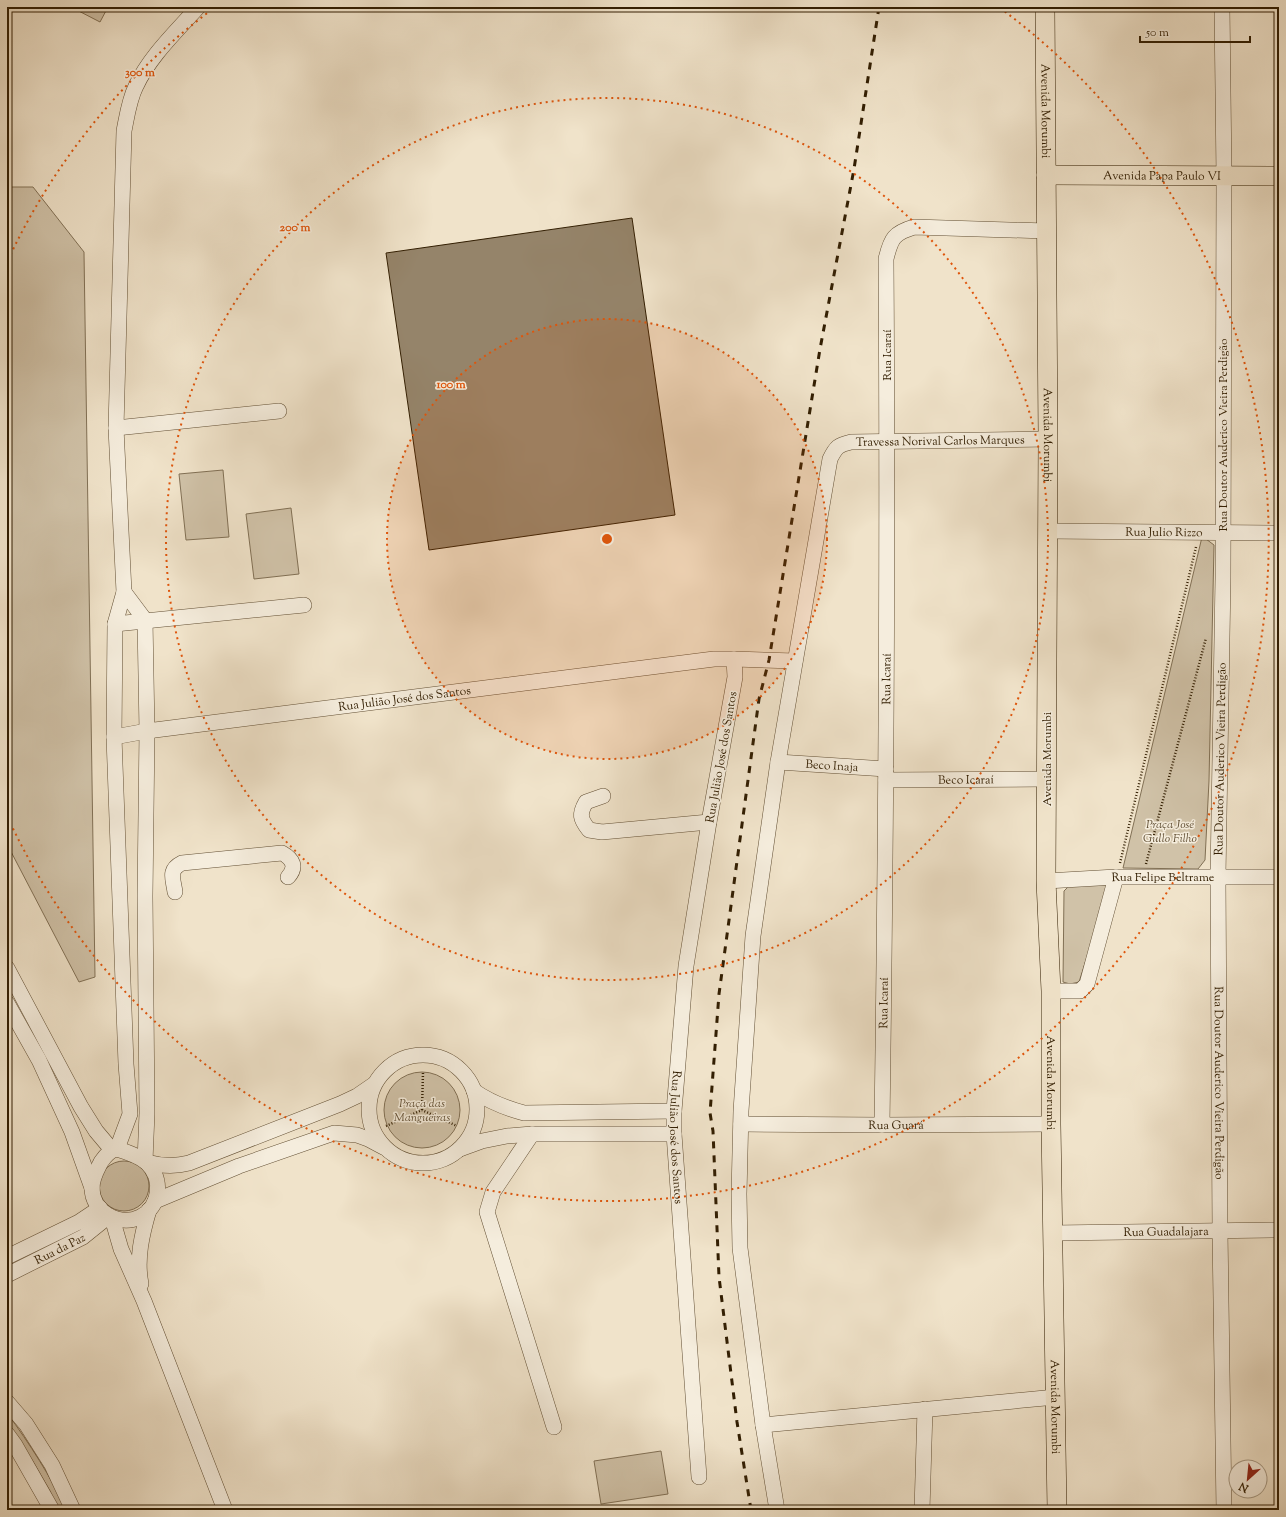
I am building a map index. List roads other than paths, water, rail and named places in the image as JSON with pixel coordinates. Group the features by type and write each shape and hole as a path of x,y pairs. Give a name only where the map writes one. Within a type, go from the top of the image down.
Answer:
{"main road":[{"name":"Avenida Morumbi","path":"1045,7 1048,439 1046,881 1051,991 1051,1124 1057,1510"},
{"name":"Avenida Papa Paulo VI","path":"1046,175 1279,176"}],"street":[{"path":"92,1188 98,1167 104,1158 115,1150 130,1114 126,1064 114,737 115,624 124,592 116,428 124,131 128,108 135,87 146,67 198,7"},
{"name":"Rua Doutor Auderico Vieira Perdigão","path":"1222,7 1224,176 1218,876 1220,1231 1224,1510"},
{"name":"Rua Icaraí","path":"882,1125 886,775 886,259 894,235 914,227 1046,231"},
{"path":"116,428 279,411"},
{"name":"Travessa Norival Carlos Marques","path":"795,661 830,459 834,450 841,444 851,442 1048,439"},
{"name":"Rua Julio Rizzo","path":"1048,530 1279,533"},
{"path":"124,592 145,620 147,731 145,896 146,1161 154,1170 158,1180 158,1191 142,1232 139,1255 140,1278 144,1300"},
{"path":"115,624 304,605"},
{"name":"Rua Julião José dos Santos","path":"114,737 147,731 714,659 734,659 735,677 709,822 686,966 674,1111 674,1134 699,1478"},
{"path":"734,659 795,661 778,762 753,936 741,1124 739,1194 740,1248 763,1425 777,1510"},
{"name":"Beco Inaja","path":"778,762 886,775"},
{"name":"Beco Icaraí","path":"886,775 1046,780"},
{"path":"603,796 586,802 582,810 582,822 589,830 602,832 709,822"},
{"path":"175,892 172,872 174,867 182,863 282,853 287,856 294,867 293,871 288,877"},
{"path":"1051,991 1080,991 1087,984 1116,877"},
{"name":"Rua Felipe Beltrame","path":"1046,881 1116,877 1279,877"},
{"path":"7,968 81,1107 96,1131 115,1150 126,1152 146,1161 164,1166 189,1163 340,1104 357,1096 373,1085 384,1070 398,1059 415,1054 434,1055 451,1061 465,1073 474,1091 478,1106 476,1124 468,1140 457,1150 440,1161 422,1164 404,1160 368,1139 345,1133 334,1133 239,1166 152,1206 141,1216 132,1220 122,1220 107,1214"},
{"path":"7,1003 39,1060 72,1132 92,1188 94,1199 107,1214 144,1300 225,1510"},
{"path":"373,1085 368,1102 369,1120 376,1137 388,1151"},
{"path":"474,1091 489,1101 506,1109 524,1114 674,1111"},
{"name":"Rua Guará","path":"741,1124 1051,1124"},
{"path":"457,1150 482,1141 507,1136 532,1134 674,1134"},
{"path":"532,1134 493,1192 487,1212 554,1427"},
{"name":"Rua da Paz","path":"7,1257 79,1222 107,1214"},
{"name":"Rua da Paz","path":"7,1275 83,1237 107,1214"},
{"name":"Rua Guadalajara","path":"1053,1233 1279,1230"},
{"path":"763,1425 1056,1397"},
{"path":"7,1402 26,1424 52,1465 73,1510"},
{"path":"922,1510 925,1409"},
{"path":"7,1434 27,1465 52,1510"}],"railway":[{"path":"751,1510 737,1422 719,1277 713,1131 710,1113 719,994 759,699 769,660 820,349 854,169 879,7"}],"park label":[{"name":"Praça José Gullo Filho","path":"1170,831"},
{"name":"Praça das Mangueiras","path":"422,1110"}]}
